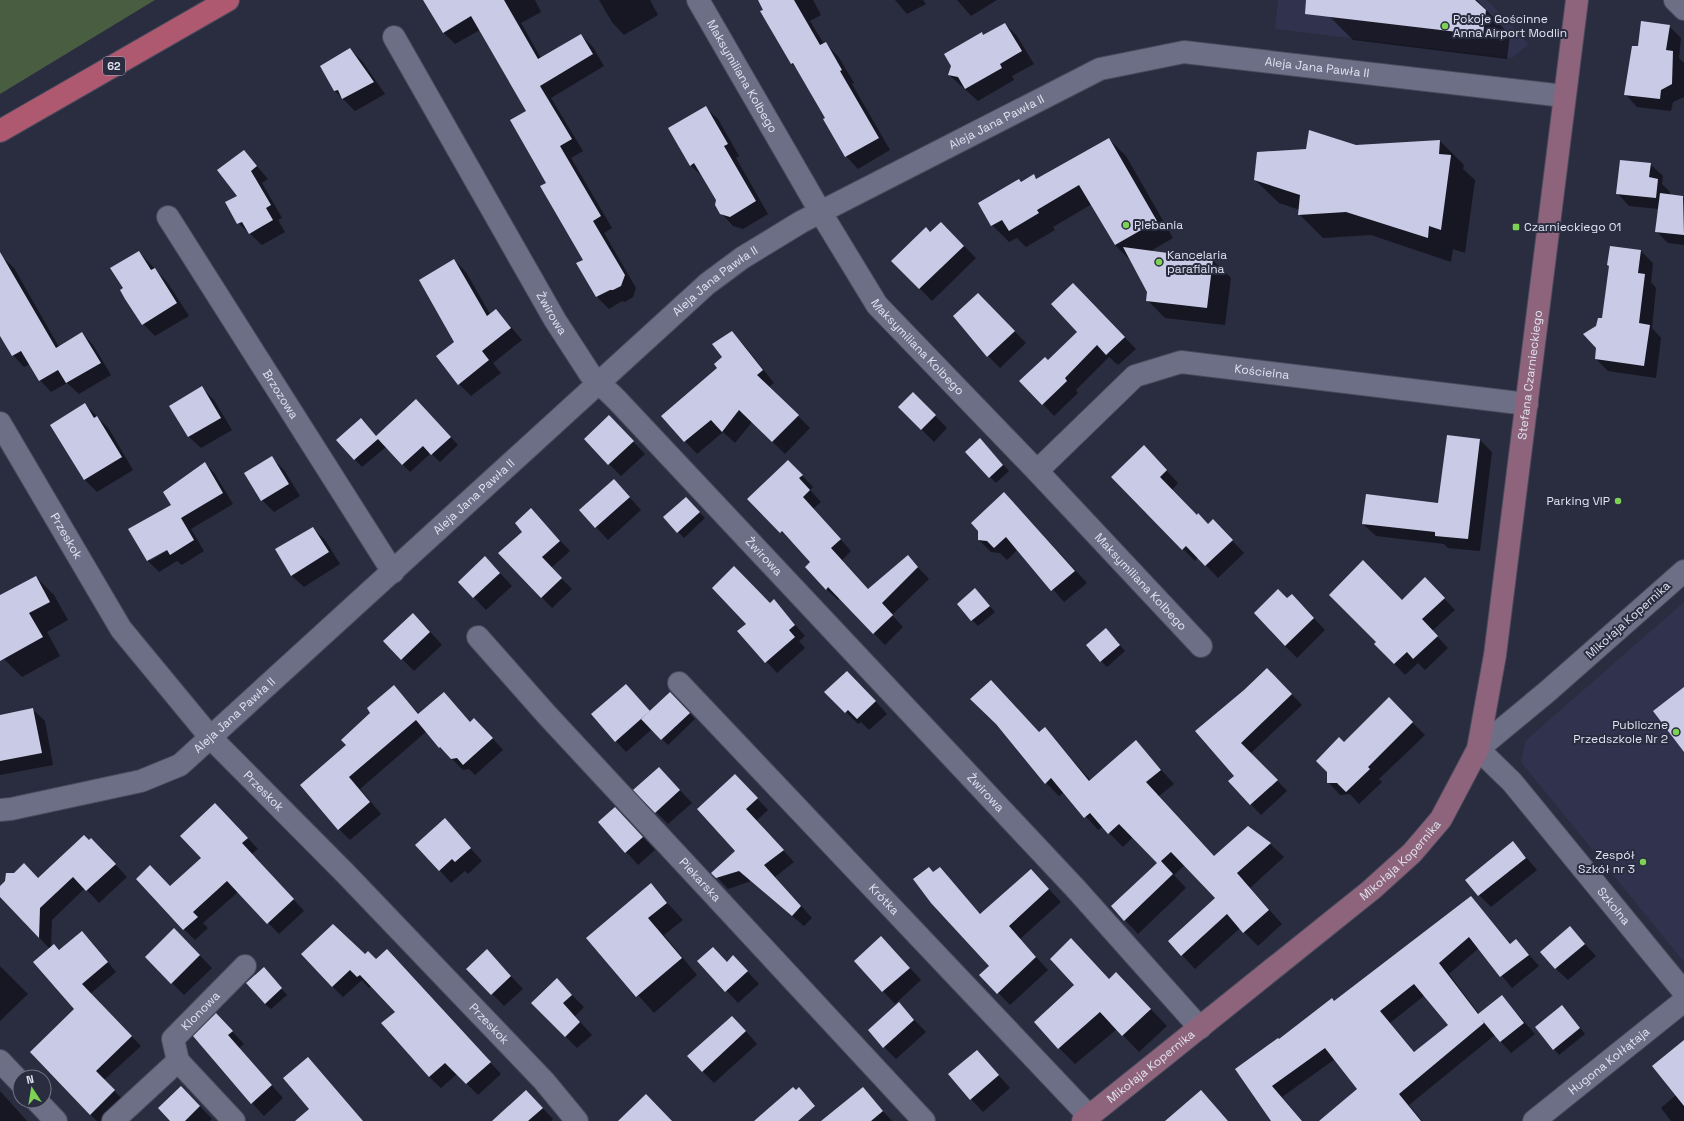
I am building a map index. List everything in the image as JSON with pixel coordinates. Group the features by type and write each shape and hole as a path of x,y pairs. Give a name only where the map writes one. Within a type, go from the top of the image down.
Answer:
{"main road":[{"name":"62","path":"0,131 228,0"}],"street":[{"name":"Maksymiliana Kolbego","path":"698,0 821,213 877,305 1037,471 1201,646"},
{"name":"Stefana Czarnieckiego","path":"1478,749 1495,655 1577,0"},
{"path":"1675,0 1684,9"},
{"name":"Żwirowa","path":"394,37 555,320 590,374 623,406 1076,889 1200,1028"},
{"name":"Aleja Jana Pawła II","path":"0,810 11,809 141,781 180,765 707,284 742,258 801,222 1100,69 1184,52 1564,96"},
{"name":"Brzozowa","path":"168,217 393,572"},
{"name":"Kościelna","path":"1037,471 1136,376 1181,362 1527,404"},
{"name":"Przeskok","path":"0,423 121,629 211,738 345,873 544,1081 577,1121"},
{"name":"Mikołaja Kopernika","path":"1086,1118 1371,890 1412,853 1441,819 1478,749 1548,691 1684,571"},
{"name":"Piekarska","path":"478,637 547,716 924,1121"},
{"name":"Krótka","path":"678,684 1086,1118"},
{"name":"Szkolna","path":"1478,749 1512,782 1684,992"},
{"name":"Klonowa","path":"178,1062 173,1039 245,966"},
{"name":"Hugona Kołłątaja","path":"1534,1121 1684,1001"},
{"path":"0,1061 12,1074"},
{"path":"113,1121 178,1062 234,1121"},
{"path":"45,1109 56,1121"}],"shaded area":[{"path":"1278,0 1487,0 1529,44 1512,58 1275,29"},
{"name":"Zespół Szkół nr 3","path":"1684,602 1684,962 1521,762 1525,741"}],"green space":[{"path":"0,0 155,0 0,94"}],"building":[{"path":"423,0 504,0 538,59 581,34 593,54 540,86 572,139 560,146 601,216 593,221 625,275 621,286 596,297 576,263 583,260 540,186 546,183 510,120 526,111 471,16 443,33"},
{"path":"758,0 794,0 820,45 826,42 842,70 840,71 879,138 845,157 823,119 825,118 793,63 791,64 760,11 763,10"},
{"name":"Pokoje Gościnne Anna Airport Modlin","path":"1306,0 1475,0 1486,10 1483,35 1305,14"},
{"path":"1641,21 1670,25 1666,50 1673,51 1672,84 1661,90 1660,99 1624,95 1632,46 1638,46"},
{"path":"1005,23 1022,51 1000,64 1002,68 965,89 958,77 948,75 951,66 944,54 982,32 983,35"},
{"path":"350,48 374,82 342,99 338,90 334,91 320,66"},
{"path":"706,106 728,144 724,146 756,201 730,217 720,214 715,205 716,200 694,163 690,166 668,128"},
{"path":"1309,130 1356,145 1440,140 1439,154 1451,155 1441,230 1429,226 1428,238 1346,212 1298,215 1300,195 1254,180 1257,152 1306,149"},
{"path":"1109,138 1157,221 1115,245 1079,185 1037,210 1039,213 1009,231 1002,220 991,226 978,203 1019,179 1021,182 1034,174 1036,179"},
{"path":"244,150 257,166 251,171 271,205 266,208 273,220 249,234 242,222 237,224 225,202 237,196 217,170"},
{"path":"1620,160 1651,163 1649,177 1658,179 1656,198 1616,194"},
{"path":"1660,193 1683,196 1684,235 1655,232"},
{"path":"941,222 964,246 919,289 891,261 926,227 930,232"},
{"path":"1610,246 1641,250 1638,273 1645,274 1639,323 1650,325 1644,366 1595,359 1596,348 1583,334 1596,326 1598,318 1602,318 1609,266 1607,265"},
{"path":"1123,247 1213,259 1207,308 1146,301 1147,292"},
{"path":"139,251 151,270 155,268 177,303 142,325 125,299 120,290 123,288 110,268"},
{"path":"0,252 56,348 82,332 101,363 66,383 58,370 39,381 21,351 12,356 0,336"},
{"path":"454,259 487,316 496,309 511,328 482,351 489,360 458,385 436,356 454,342 419,280"},
{"path":"1073,283 1125,337 1106,355 1097,345 1065,378 1067,381 1042,405 1019,381 1045,357 1048,360 1077,332 1051,304"},
{"path":"978,293 1015,331 987,357 953,316"},
{"path":"732,331 763,370 757,375 799,415 772,442 739,410 722,432 711,420 684,442 661,416 717,368 714,364 722,357 712,344"},
{"path":"202,386 221,418 188,437 169,406"},
{"path":"913,392 936,415 921,430 898,407"},
{"path":"416,399 451,437 431,455 423,446 402,465 378,439 354,460 336,440 361,418 376,436"},
{"path":"85,403 94,418 97,416 122,457 84,480 50,425"},
{"path":"609,415 634,441 608,465 584,439"},
{"path":"1447,435 1480,439 1468,539 1435,536 1435,532 1362,524 1366,494 1438,503"},
{"path":"980,438 1003,465 989,478 965,452"},
{"path":"1144,445 1167,470 1160,477 1197,515 1198,513 1208,524 1213,519 1233,540 1205,566 1186,546 1182,550 1111,477"},
{"path":"272,456 289,484 261,501 244,473"},
{"path":"788,460 803,475 799,478 810,490 803,497 841,539 831,548 868,589 908,555 918,567 882,603 893,615 873,634 828,587 826,590 805,567 810,562 782,531 780,533 747,499"},
{"path":"205,462 223,493 181,518 194,540 170,555 167,550 147,561 128,529 171,505 163,492"},
{"path":"614,479 630,497 595,528 579,510"},
{"path":"1004,492 1075,571 1051,591 1006,537 994,548 987,541 978,540 978,531 971,523"},
{"path":"686,497 700,512 677,533 663,517"},
{"path":"531,508 560,541 542,557 562,578 541,598 498,553 522,532 515,523"},
{"path":"313,527 329,552 291,576 275,549"},
{"path":"485,556 500,573 473,598 458,582"},
{"path":"1363,560 1402,600 1425,577 1445,598 1422,619 1438,636 1413,659 1407,652 1394,664 1374,644 1376,642 1329,595"},
{"path":"734,566 770,603 774,599 795,625 789,630 795,637 765,663 737,631 746,624 712,588"},
{"path":"36,576 50,602 29,613 43,637 0,661 0,595"},
{"path":"975,588 990,606 971,621 957,604"},
{"path":"1278,589 1287,598 1292,594 1314,618 1285,646 1254,613"},
{"path":"413,613 430,632 401,660 383,641"},
{"path":"1106,628 1120,645 1100,662 1086,645"},
{"path":"1267,668 1292,694 1241,743 1278,780 1250,805 1228,781 1234,776 1195,731 1244,690"},
{"path":"847,671 876,701 857,719 848,710 845,713 824,692"},
{"path":"991,680 1039,732 1045,727 1089,781 1136,740 1161,770 1146,782 1214,856 1248,826 1271,843 1237,873 1269,910 1243,933 1227,914 1181,956 1168,941 1215,898 1171,852 1161,861 1173,874 1124,921 1111,906 1157,863 1119,824 1108,834 1090,813 1084,818 1051,778 1045,784 996,724 970,699"},
{"path":"626,684 650,711 615,742 591,714"},
{"path":"394,685 418,714 444,692 470,722 474,718 493,738 463,765 457,758 451,759 440,747 439,748 416,720 349,777 370,802 338,830 300,785 346,745 341,740 370,713 367,708"},
{"name":"Publiczne Przedszkole Nr 2","path":"1684,687 1684,752 1653,711"},
{"path":"670,692 690,713 661,740 641,719"},
{"path":"1389,697 1413,722 1368,767 1370,769 1346,792 1337,783 1327,783 1327,772 1316,761 1339,737 1344,742"},
{"path":"33,708 42,753 0,761 0,715"},
{"path":"659,767 680,790 655,813 633,790"},
{"path":"735,774 758,798 746,809 784,850 764,865 801,906 792,916 739,871 716,878 711,873 735,851 697,809"},
{"path":"215,803 248,838 242,843 294,899 267,924 227,881 193,912 198,917 183,930 136,879 150,865 170,886 201,858 180,836"},
{"path":"615,807 643,837 625,853 598,822"},
{"path":"445,818 471,848 455,862 452,859 439,871 415,845"},
{"path":"84,835 89,840 91,838 116,864 86,891 73,877 40,908 39,938 0,897 0,886 5,881 6,873 14,873 24,863 38,878"},
{"path":"1513,841 1526,858 1478,896 1465,880"},
{"path":"929,867 933,872 940,867 980,914 1031,869 1049,889 1009,926 1036,957 997,994 979,975 989,966 931,903 913,879"},
{"path":"651,883 667,903 648,918 682,958 636,997 586,938"},
{"path":"1471,896 1510,944 1516,939 1529,955 1500,977 1469,937 1439,963 1478,1014 1502,995 1524,1023 1500,1042 1482,1020 1484,1023 1399,1094 1421,1121 1319,1121 1357,1089 1325,1048 1272,1086 1302,1121 1271,1121 1235,1069 1278,1038 1279,1039 1332,998 1334,1001","holes":["1414,984 1448,1025 1414,1052 1380,1011"]},
{"path":"333,924 365,954 368,951 376,959 387,949 491,1062 466,1084 445,1063 429,1077 381,1023 395,1012 360,975 357,977 350,970 332,987 301,954"},
{"path":"1570,926 1585,944 1555,969 1540,952"},
{"path":"174,928 200,955 171,984 145,957"},
{"path":"82,931 108,962 82,984 132,1036 96,1071 115,1090 90,1115 52,1075 52,1069 46,1069 30,1052 74,1009 33,962 54,944 59,950"},
{"path":"881,936 910,968 882,992 854,961"},
{"path":"1071,938 1109,979 1116,972 1151,1009 1122,1036 1100,1012 1058,1049 1034,1022 1074,985 1050,959"},
{"path":"713,947 727,962 733,955 748,971 725,992 697,961"},
{"path":"487,949 511,976 491,995 466,969"},
{"path":"264,967 282,988 265,1004 246,983"},
{"path":"557,978 572,995 563,1003 580,1022 565,1037 531,1003"},
{"path":"899,1002 914,1020 883,1048 868,1030"},
{"path":"1562,1005 1580,1028 1553,1050 1535,1027"},
{"path":"216,1013 233,1031 228,1035 272,1085 251,1104 193,1036"},
{"path":"732,1016 746,1031 702,1072 687,1056"},
{"path":"1684,1040 1684,1106 1652,1066"},
{"path":"977,1050 999,1075 970,1100 948,1074"},
{"path":"308,1057 363,1121 295,1121 309,1109 283,1078"},
{"path":"181,1086 200,1106 185,1121 170,1121 158,1108"},
{"path":"793,1087 796,1090 799,1087 815,1106 798,1121 754,1121"},
{"path":"863,1087 883,1111 871,1121 821,1121"},
{"path":"526,1090 543,1108 528,1121 492,1121"},
{"path":"1201,1090 1228,1121 1165,1121"},
{"path":"646,1094 672,1121 618,1121"}],"place":[{"name":"Pokoje Gościnne Anna Airport Modlin","path":"1445,26"},
{"name":"Plebania","path":"1126,225"},
{"name":"Czarnieckiego 01","path":"1516,227"},
{"name":"Kancelaria parafialna","path":"1159,262"},
{"name":"Parking VIP","path":"1618,501"},
{"name":"Publiczne Przedszkole Nr 2","path":"1676,732"},
{"name":"Zespół Szkół nr 3","path":"1643,862"}]}
